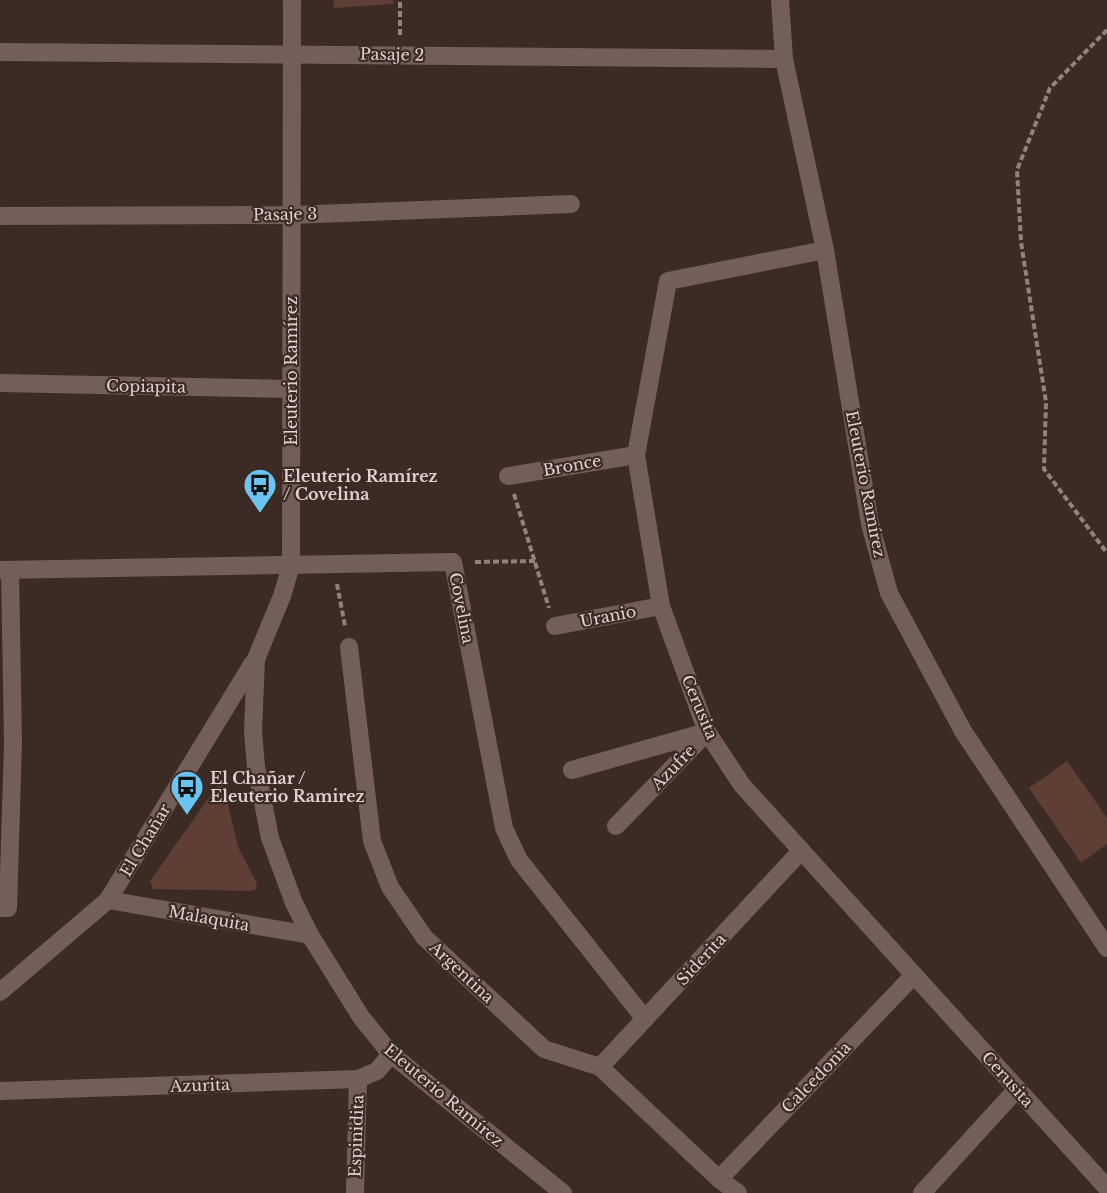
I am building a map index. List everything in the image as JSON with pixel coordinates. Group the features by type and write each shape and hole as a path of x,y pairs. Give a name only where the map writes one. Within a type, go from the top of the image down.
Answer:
{"street":[{"name":"Eleuterio Ramírez","path":"292,0 291,566 282,596 256,659 253,731 261,802 281,871 310,935 362,1017 391,1054 563,1193"},
{"name":"Eleuterio Ramírez","path":"780,0 784,59 825,250 870,524 889,593 963,732 1107,948"},
{"name":"Pasaje 2","path":"0,52 784,59"},
{"name":"Pasaje 3","path":"0,216 292,215 571,204"},
{"name":"Cerusita","path":"825,250 668,281 636,454 661,606 707,732 742,785 1107,1188"},
{"name":"Copiapita","path":"0,384 291,389"},
{"name":"Bronce","path":"508,476 636,454"},
{"name":"Covelina","path":"5,570 453,562 504,828 519,860 645,1019"},
{"path":"4,908 5,570"},
{"name":"Uranio","path":"555,626 661,606"},
{"name":"Argentina","path":"349,647 372,841 390,887 424,936 544,1049 600,1068 718,1179 738,1193"},
{"name":"El Chañar","path":"0,992 108,900 256,659"},
{"name":"Azufre","path":"572,770 707,732"},
{"name":"Azufre","path":"616,826 707,732"},
{"name":"Siderita","path":"600,1068 801,851"},
{"name":"Malaquita","path":"108,900 310,935"},
{"name":"Calcedonia","path":"718,1179 914,975"},
{"path":"358,1080 377,1071 391,1054"},
{"name":"Azurita","path":"0,1091 358,1080"},
{"name":"Espinidita","path":"355,1193 358,1080"},
{"path":"922,1193 1017,1089"}],"path":[{"path":"400,0 400,54"},
{"path":"1107,30 1050,88 1017,170 1021,242 1046,402 1044,469 1107,553"},
{"path":"508,476 555,626"},
{"path":"453,562 535,561"},
{"path":"334,565 349,647"}],"shaded area":[{"path":"333,0 393,0 393,4 334,8"},
{"path":"1067,761 1107,818 1107,844 1081,863 1029,788"},
{"path":"222,779 238,847 257,884 256,889 252,891 153,889 150,881"}],"place":[{"name":"Eleuterio Ramírez / Covelina","path":"260,514"},
{"name":"El Chañar / Eleuterio Ramirez","path":"187,816"}]}
